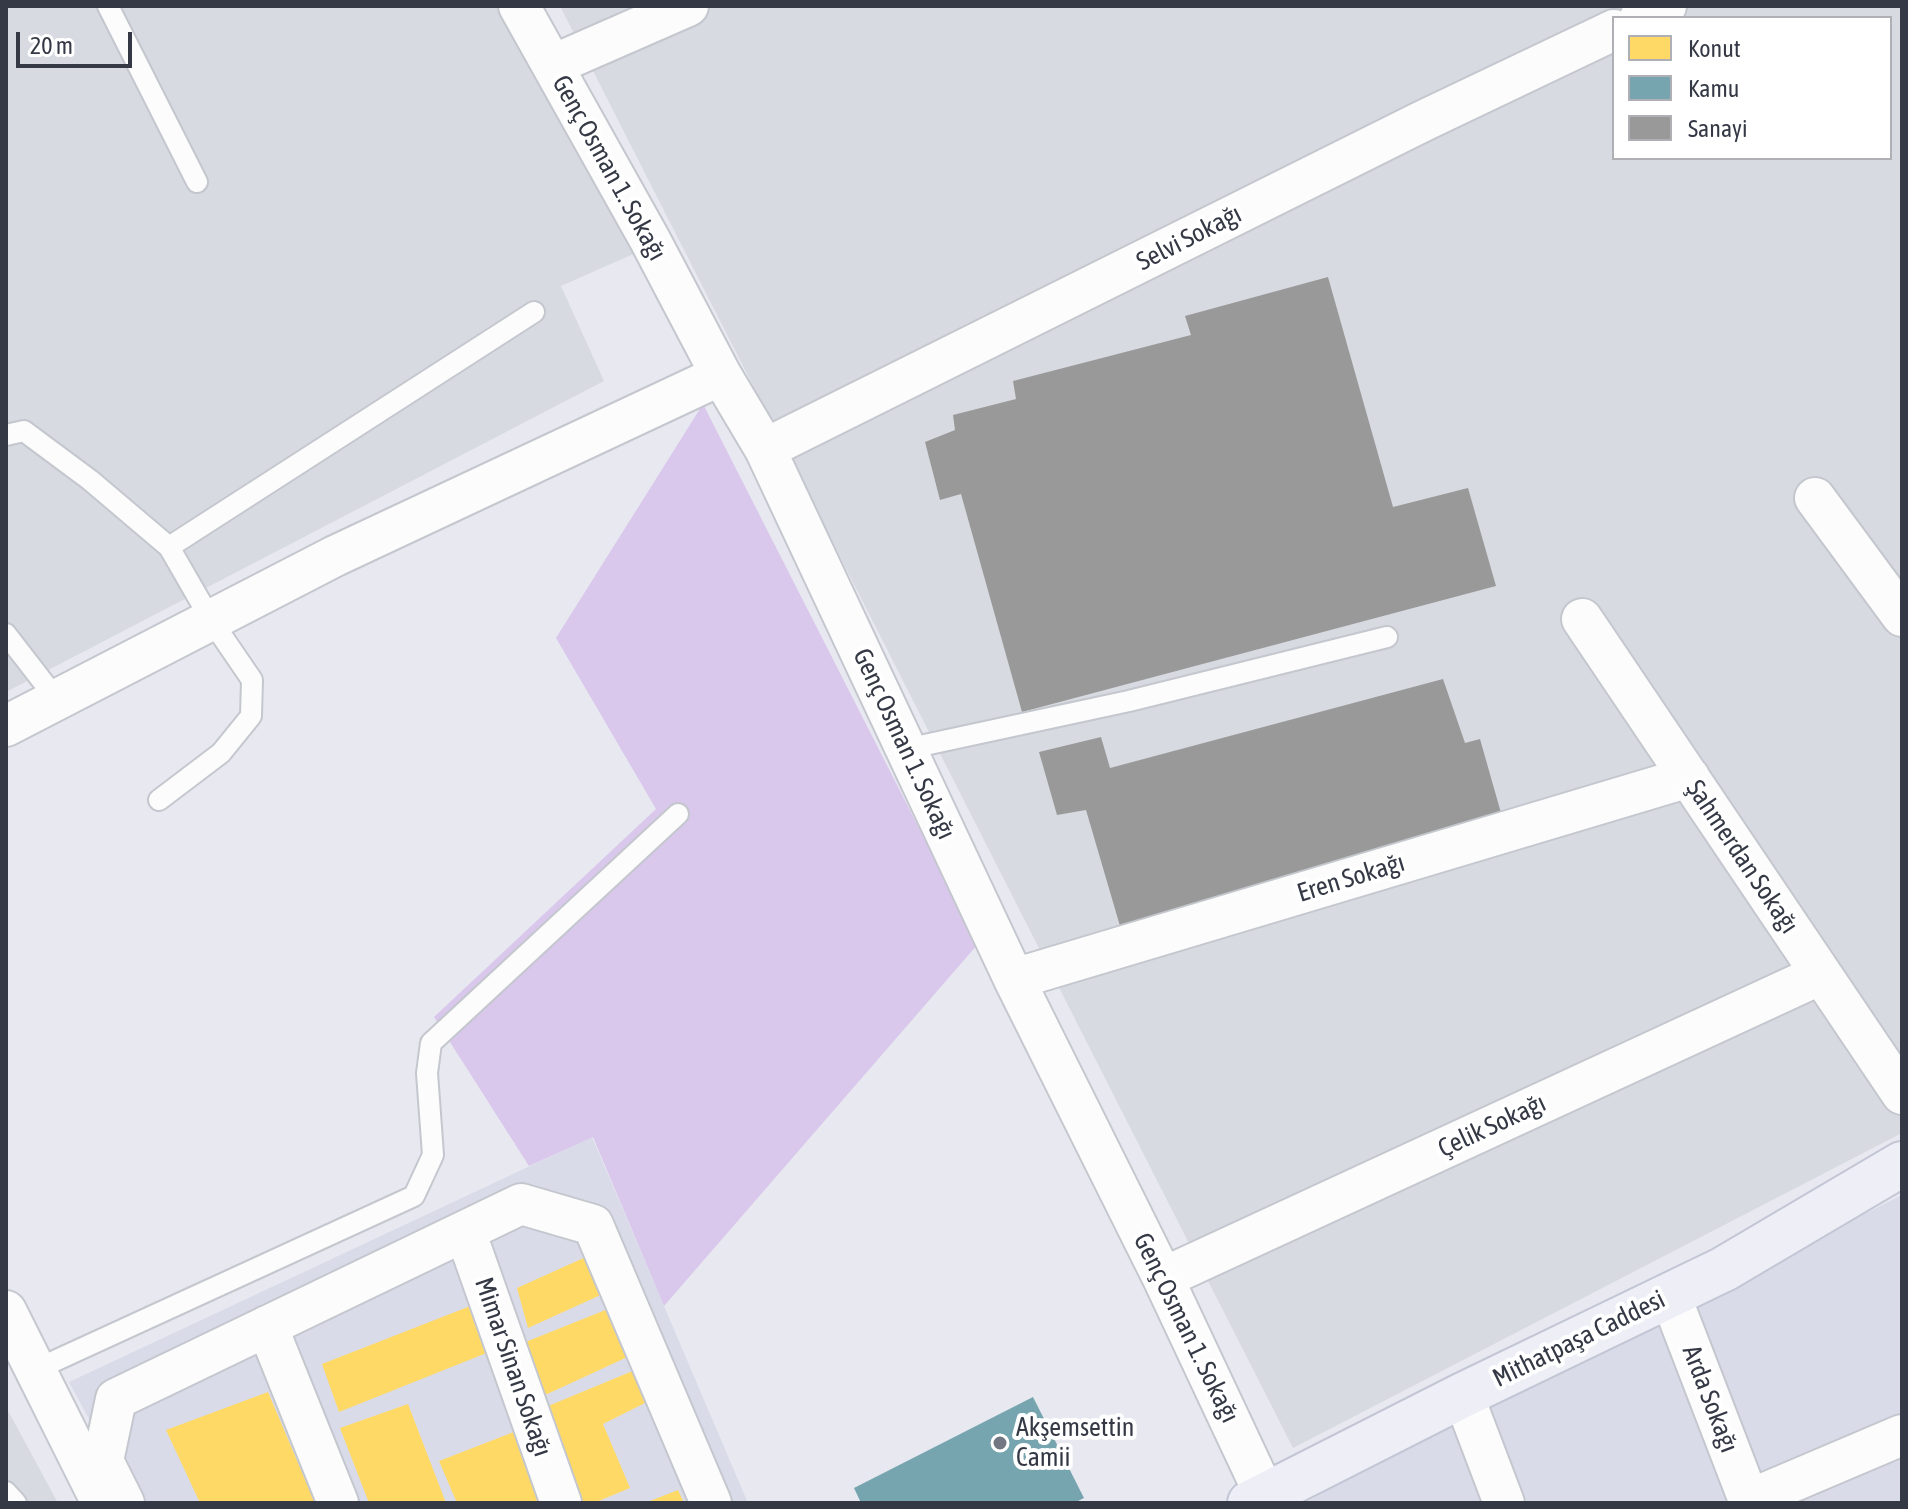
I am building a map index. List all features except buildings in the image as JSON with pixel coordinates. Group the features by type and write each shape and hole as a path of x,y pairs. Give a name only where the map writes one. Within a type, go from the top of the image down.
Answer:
{"main road":[{"name":"Mithatpaşa Caddesi","path":"1275,1496 1463,1395 1724,1269 1902,1164"}],"street":[{"name":"Genç Osman 1. Sokağı","path":"519,6 721,375 765,449 1014,979 1275,1496"},
{"path":"553,65 688,6"},
{"path":"1644,16 1666,6"},
{"name":"Selvi Sokağı","path":"765,449 1409,128 1612,31"},
{"path":"6,726 335,556 721,375"},
{"path":"1815,498 1902,616"},
{"name":"Şahmerdan Sokağı","path":"1582,619 1902,1094"},
{"name":"Eren Sokağı","path":"1014,979 1689,777"},
{"name":"Çelik Sokağı","path":"1163,1278 1821,974"},
{"path":"124,1503 103,1461 116,1399 521,1204 593,1225 711,1503"},
{"name":"Mimar Sinan Sokağı","path":"465,1231 561,1503"},
{"name":"Arda Sokağı","path":"1670,1295 1749,1502"},
{"path":"6,1311 102,1503"},
{"path":"267,1326 338,1503"},
{"path":"1463,1395 1504,1503"},
{"path":"1749,1502 1902,1435"}],"lane":[{"path":"108,6 197,182"},
{"path":"169,547 534,312"},
{"path":"6,435 24,431 90,480 169,547 211,620 252,680 251,716 221,753 159,800"},
{"path":"6,634 57,700"},
{"path":"906,749 1129,701 1387,637"},
{"path":"35,1370 414,1196 433,1155 427,1073 431,1043 678,814"},
{"path":"6,1492 16,1503"}],"shaded area":[{"path":"6,6 497,6 638,252 561,286 604,381 6,692"},
{"path":"560,6 1902,6 1902,1133 1293,1448"},
{"path":"703,404 978,944 664,1306 593,1137 529,1166 434,1017 656,809 556,638"},
{"path":"592,1137 748,1503 134,1503 69,1382"},
{"path":"1902,1195 1902,1503 1305,1503 1409,1443"},
{"path":"6,1407 58,1503 6,1503"}],"place":[{"name":"Akşemsettin Camii","path":"1000,1443"}]}
